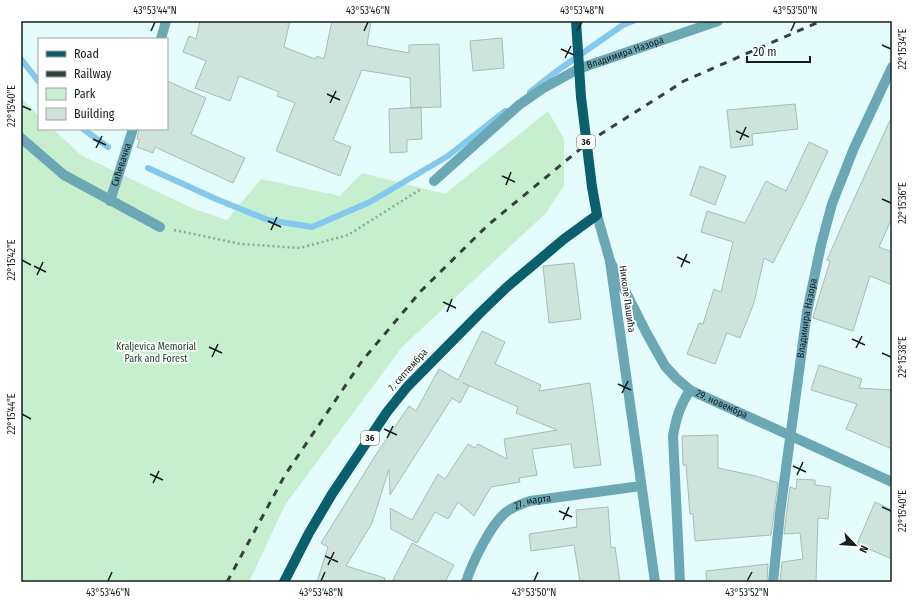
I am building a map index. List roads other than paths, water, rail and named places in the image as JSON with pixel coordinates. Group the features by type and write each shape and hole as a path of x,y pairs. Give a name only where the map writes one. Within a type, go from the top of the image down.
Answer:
{"main road":[{"name":"Николе Пашића","path":"576,21 580,97 597,215"},
{"name":"7. септембра","path":"284,582 332,494 387,412 407,387 507,287 564,239 597,215"}],"street":[{"path":"161,38 166,21"},
{"name":"Владимира Назора","path":"434,181 519,105 578,67 718,21"},
{"name":"Владимира Назора","path":"773,582 780,513 806,312 832,204 854,148 892,67"},
{"name":"Сићевачка","path":"110,201 133,130"},
{"path":"21,138 64,175 160,227"},
{"name":"Николе Пашића","path":"597,215 610,261 655,582"},
{"name":"29. новембра","path":"610,261 665,366 690,390 892,482"},
{"path":"680,582 673,436 675,419 690,390"},
{"name":"27. марта","path":"466,582 474,562 494,525 504,514 518,505 530,501 641,486"}],"waterway":[{"path":"530,92 554,73 623,25 633,21"},
{"path":"21,59 38,81"},
{"path":"148,168 216,199 268,220 312,227 370,202 448,156 505,111"},
{"path":"84,130 108,147"}],"railway":[{"path":"227,582 285,475 362,361 421,291 488,225 590,141 684,81 821,21"}],"park label":[{"name":"Kraljevica Memorial Park and Forest","path":"156,352"}]}
